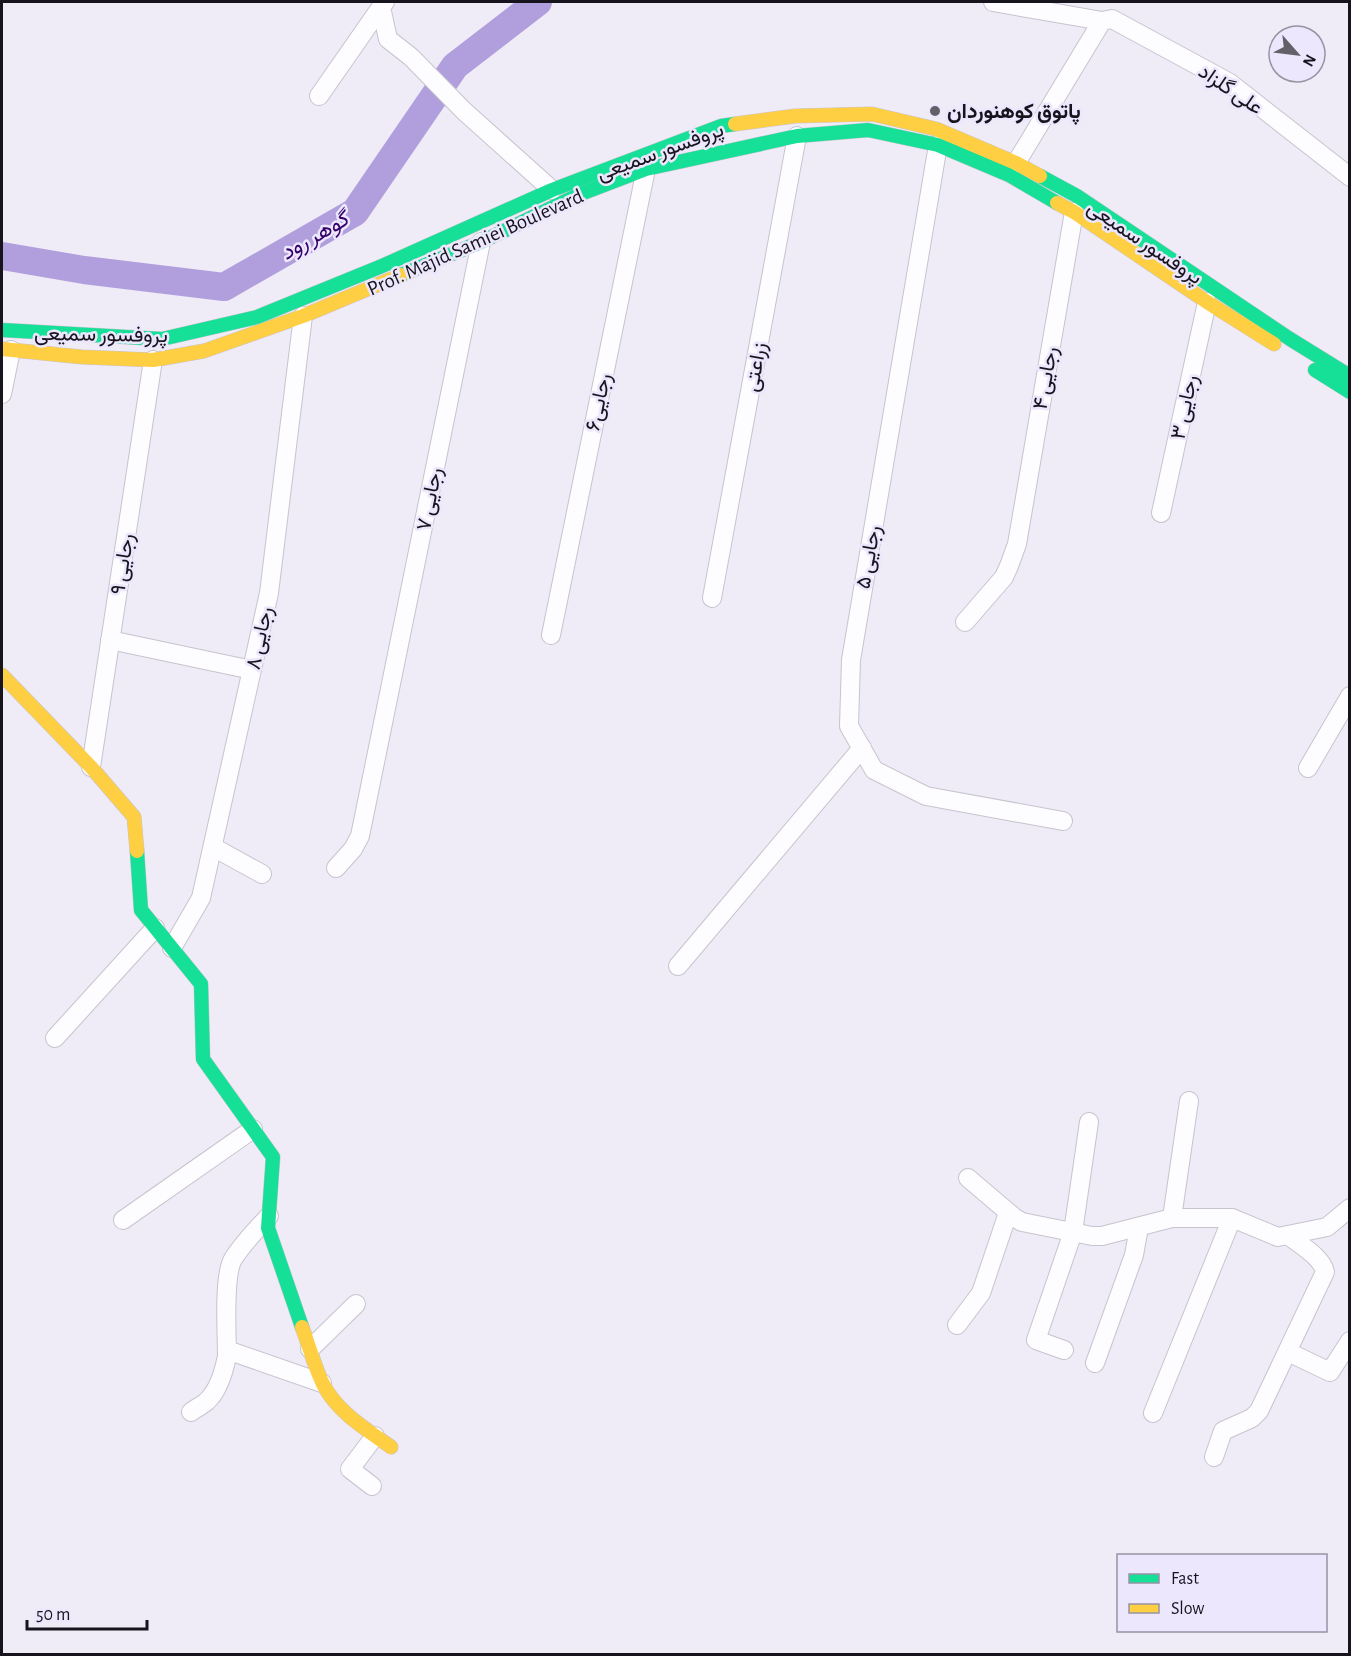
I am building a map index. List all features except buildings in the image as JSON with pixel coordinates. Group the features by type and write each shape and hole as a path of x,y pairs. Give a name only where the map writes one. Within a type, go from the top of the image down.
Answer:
{"main road":[{"name":"پروفسور سمیعی","path":"2,330 162,339 257,318 382,266 552,190 721,126 795,116 872,114 936,129 1016,163 1077,196 1350,376"},
{"name":"Prof. Majid Samiei Boulevard","path":"6,349 82,357 153,360 204,351 303,316 481,242 578,195 646,169 797,136 868,130 938,145 1009,175 1074,212 1207,302 1350,392"},
{"path":"2,675 91,767 134,817 141,910 201,984 203,1059 273,1157 268,1228 322,1383 334,1402 344,1412 391,1447"}],"street":[{"name":"علی گلزاد","path":"993,2 1102,21 1112,19 1230,83 1350,177"},
{"path":"383,4 388,39 411,57 464,111 552,190"},
{"path":"319,96 383,4"},
{"path":"1016,163 1102,21"},
{"name":"زراعتی","path":"712,598 797,136"},
{"name":"رجایی ۵","path":"938,145 850,660 849,726 874,770 926,796 1063,821"},
{"name":"رجایی۶","path":"550,635 646,169"},
{"name":"رجایی ۴","path":"965,622 1004,577 1017,544 1074,212"},
{"name":"رجایی ۷","path":"336,868 353,849 360,836 481,242"},
{"name":"رجایی ۳","path":"1161,513 1207,302"},
{"name":"رجایی ۸","path":"171,948 201,898 269,593 303,316"},
{"path":"2,394 6,349"},
{"name":"رجایی ۹","path":"91,767 153,360"},
{"path":"110,640 252,670"},
{"path":"1308,768 1350,696"},
{"path":"678,966 862,748"},
{"path":"213,847 262,874"},
{"path":"55,1038 155,928"},
{"path":"1172,1218 1189,1101"},
{"path":"1064,1350 1036,1340 1073,1232 1089,1122"},
{"path":"123,1220 253,1129"},
{"path":"968,1178 1008,1213 1022,1222 1092,1236 1102,1236 1172,1218 1232,1218 1278,1237 1327,1227 1350,1208"},
{"path":"957,1325 981,1293 1008,1213"},
{"path":"191,1412 207,1401 213,1393 226,1363 229,1268 234,1258 269,1216"},
{"path":"1153,1413 1232,1218"},
{"path":"1095,1363 1134,1255 1139,1227"},
{"path":"1214,1457 1223,1431 1252,1418 1259,1412 1325,1272 1316,1257 1288,1235"},
{"path":"310,1349 356,1304"},
{"path":"1288,1352 1329,1372 1350,1341"},
{"path":"227,1350 322,1383"},
{"path":"372,1486 350,1469 375,1436"}],"waterway":[{"name":"گوهر رود","path":"2,256 84,270 224,287 355,212 455,66 538,2"}],"traffic: fast":[{"path":"2,330 162,339 257,317 382,266 552,190 721,126 735,124"},
{"path":"401,275 481,242 578,195 646,169 797,136 868,130 938,145 1009,175 1057,203"},
{"path":"1040,176 1077,196 1290,339 1350,376"},
{"path":"1315,370 1350,392"},
{"path":"137,851 141,910 201,984 203,1059 273,1157 268,1228 302,1327"}],"traffic: slow":[{"path":"735,124 795,116 872,114 936,129 1016,163 1040,176"},
{"path":"1057,203 1274,344"},
{"path":"2,349 82,357 153,360 204,351 303,316 401,275"},
{"path":"2,675 91,767 134,817 137,851"},
{"path":"302,1327 317,1370 329,1394 353,1419 391,1447"}],"place":[{"name":"پاتوق کوهنوردان","path":"935,111"}]}
